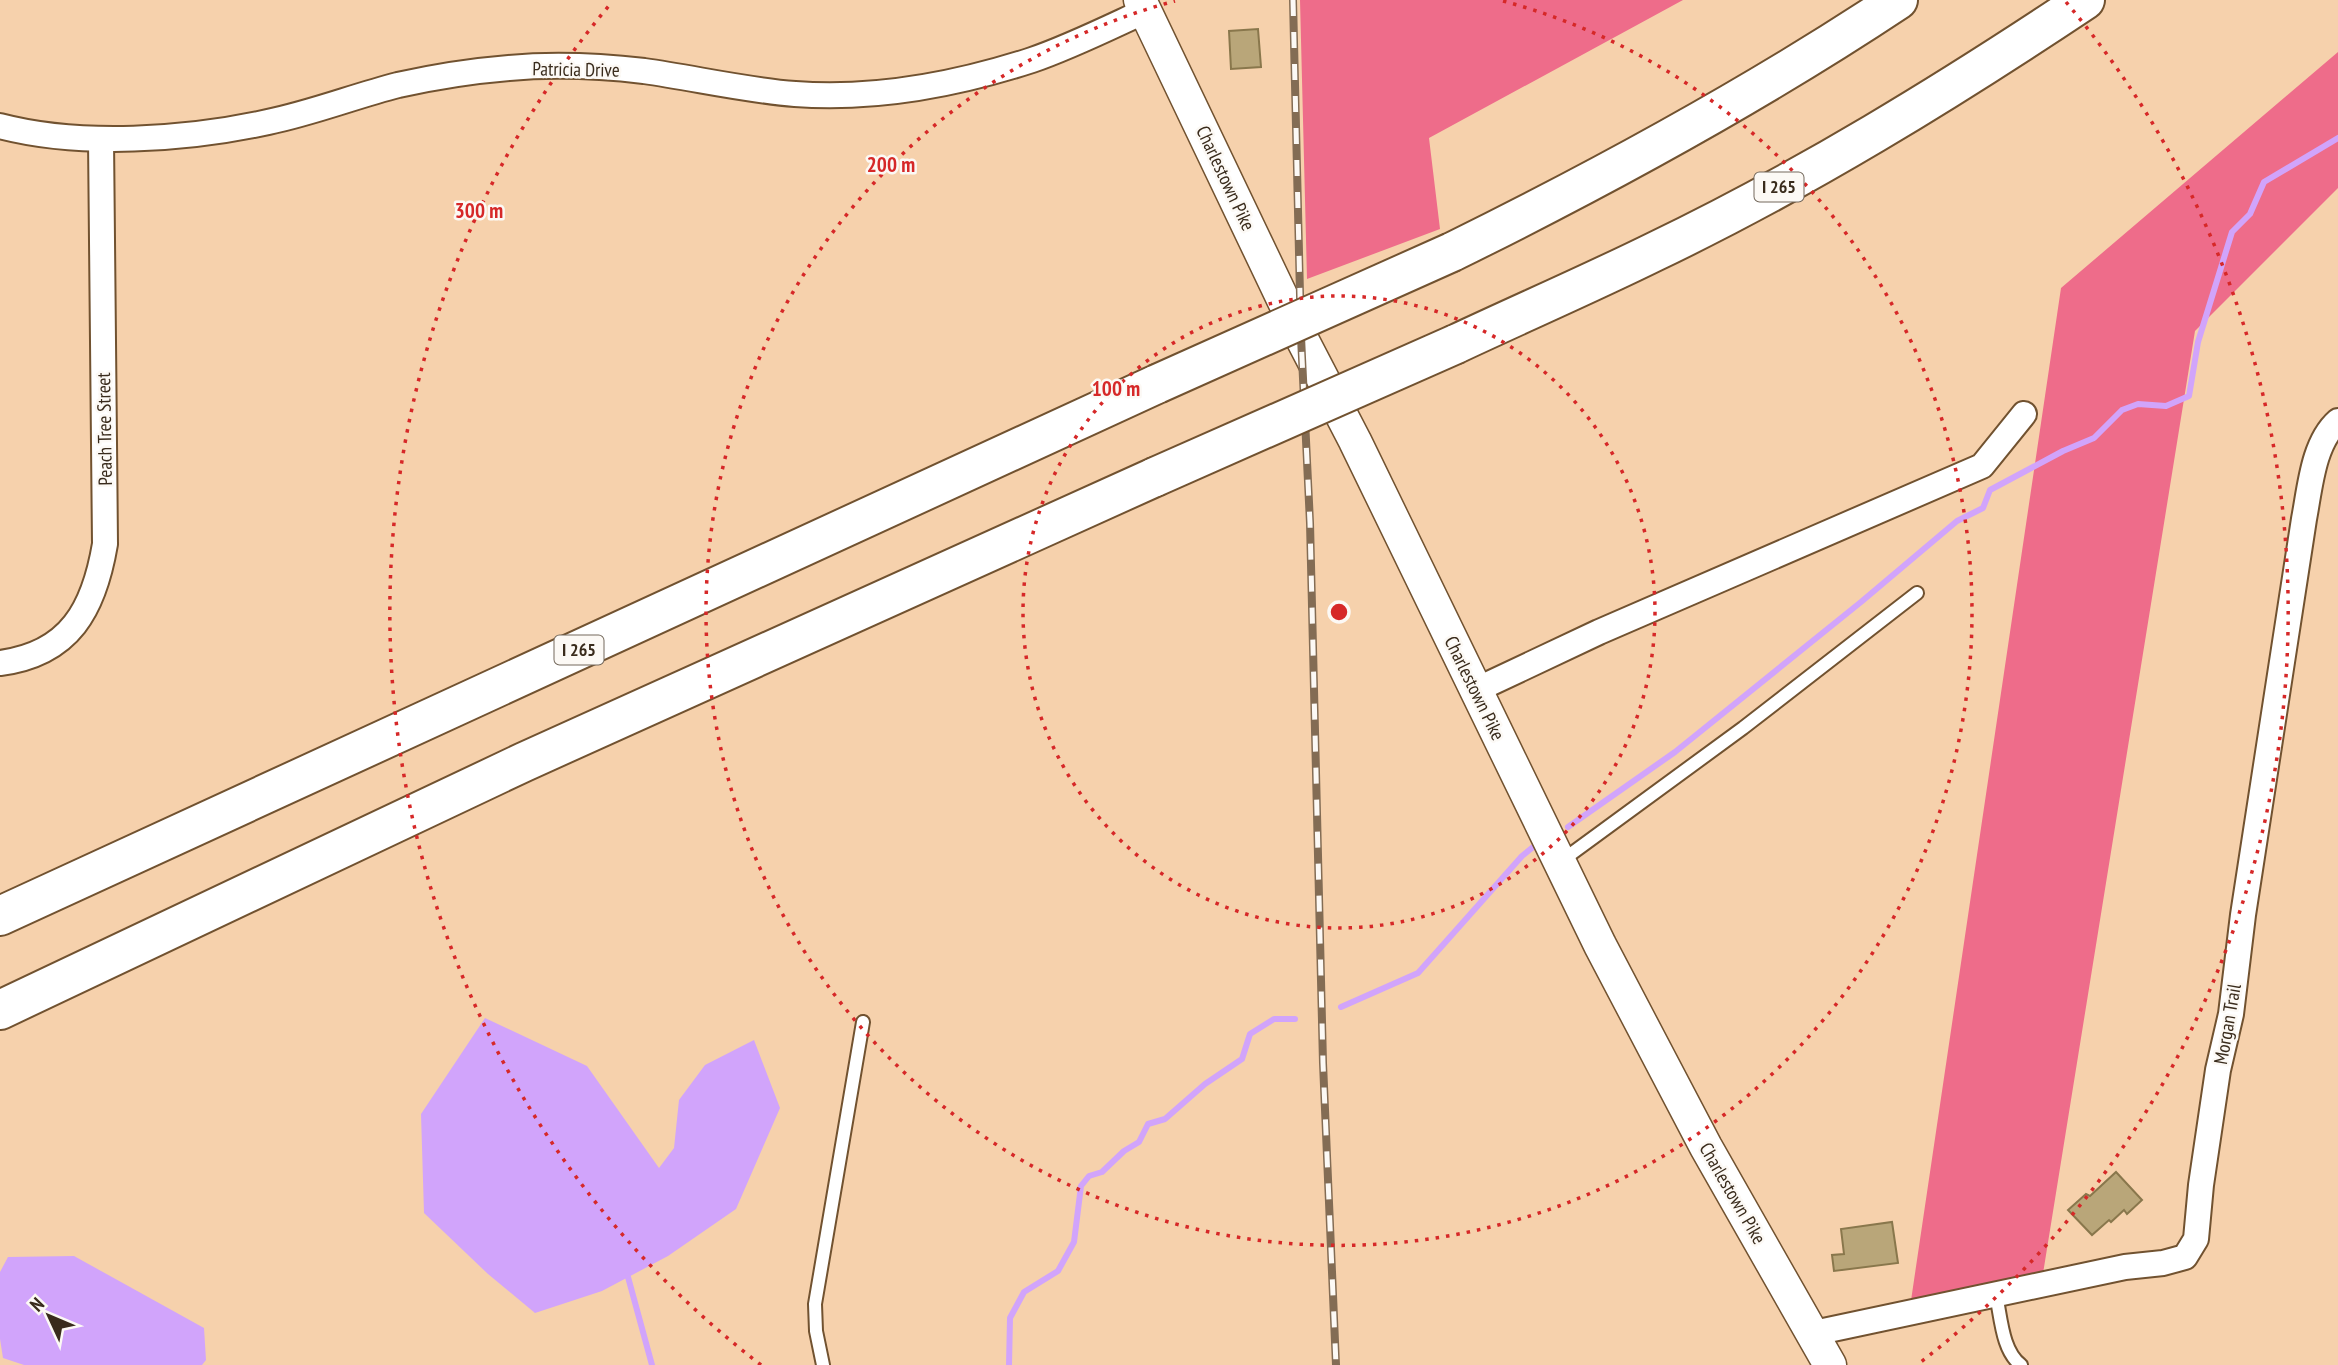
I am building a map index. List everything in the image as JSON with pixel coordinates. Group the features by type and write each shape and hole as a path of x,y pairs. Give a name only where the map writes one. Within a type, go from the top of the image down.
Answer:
{"highway":[{"name":"I 265","path":"0,916 1157,384 1452,252 1663,144 1831,45 1898,0"},
{"name":"I 265","path":"0,1010 524,762 1656,252 1787,183 1939,95 2085,0"}],"street":[{"name":"Patricia Drive","path":"0,126 60,137 101,139 193,133 268,122 399,85 509,68 573,67 641,71 793,94 847,96 898,92 959,81 1033,59 1143,6"},
{"name":"Charlestown Pike","path":"1143,6 1309,354 1355,441 1600,945 1706,1147 1830,1365"},
{"name":"Peach Tree Street","path":"0,663 25,660 54,644 74,627 88,606 100,575 105,544 101,139"},
{"path":"1476,690 1599,632 1982,466 2024,414"},
{"name":"Morgan Trail","path":"1814,1333 2125,1267 2163,1263 2185,1257 2196,1239 2218,1070 2231,1014 2243,915 2304,519 2314,470 2328,430 2338,421"}],"lane":[{"path":"1560,862 1743,728 1917,593"},
{"path":"822,1365 815,1304 863,1022"},
{"path":"1996,1295 2006,1340 2014,1360 2021,1365"}],"shaded area":[{"path":"1300,0 1683,0 1429,138 1440,229 1307,279"},
{"path":"2338,52 2338,188 2195,331 2041,1286 1909,1314 2061,288"},
{"path":"485,1018 587,1066 659,1168 674,1148 679,1100 705,1065 754,1040 780,1108 736,1209 668,1256 602,1291 535,1313 488,1274 424,1213 421,1114"},
{"path":"74,1256 204,1328 206,1360 202,1365 24,1365 3,1358 0,1339 0,1272 8,1257"}],"building":[{"path":"1258,29 1261,67 1231,69 1229,31"},
{"path":"2116,1172 2142,1200 2127,1214 2124,1210 2092,1235 2068,1210 2086,1194 2090,1196"},
{"path":"1892,1222 1898,1263 1834,1271 1832,1255 1844,1254 1841,1229"}],"waterway":[{"path":"1568,827 1675,752 1957,521 1983,508 1990,490 2063,451 2094,438 2122,410 2138,404 2166,406 2189,396 2198,342 2232,232 2250,214 2264,182 2338,138"},
{"path":"1341,1007 1418,973 1522,856 1538,843"},
{"path":"1009,1365 1010,1318 1024,1292 1058,1271 1074,1242 1081,1186 1089,1176 1102,1172 1124,1151 1139,1142 1148,1124 1165,1119 1205,1084 1242,1059 1250,1034 1274,1019 1295,1019"},
{"path":"628,1277 652,1365"}],"railway":[{"path":"1293,0 1301,337 1310,523 1323,1063 1336,1365"}]}
